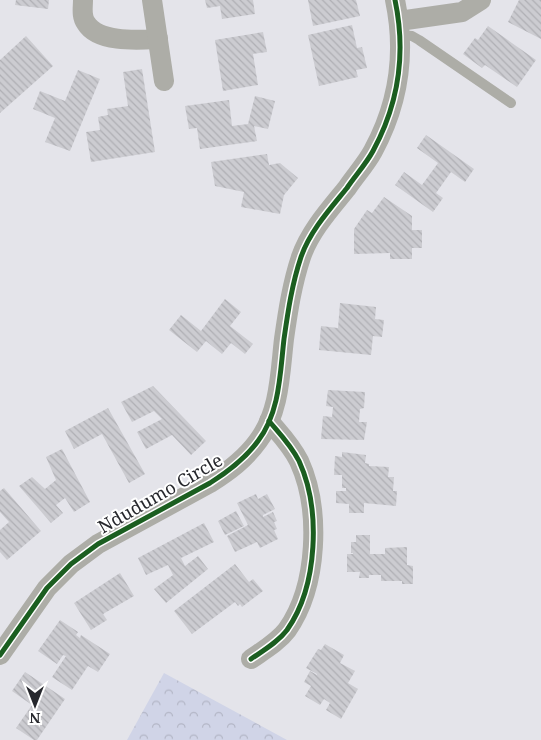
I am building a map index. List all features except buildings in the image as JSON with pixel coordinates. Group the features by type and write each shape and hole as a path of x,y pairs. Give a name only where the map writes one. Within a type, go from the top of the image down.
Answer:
{"street":[{"path":"83,0 82,14 86,24 95,32 108,37 128,40 158,39"},
{"path":"152,0 164,80"},
{"name":"Ndudumo Circle","path":"0,655 47,588 71,564 98,544 228,472 260,440 279,391 292,286 302,255 317,227 373,152 387,120 397,84 401,49 400,28 394,0"},
{"path":"400,28 462,12 481,0"},
{"path":"252,659 286,631 296,615 310,569 313,540 310,497 299,461 288,444 268,421"}],"lane":[{"path":"400,28 511,103"}],"green space":[{"path":"164,673 287,740 127,740"}],"cycle path":[{"path":"0,655 47,588 71,564 98,544 224,474 248,453 265,430 271,418 278,392 289,308 301,257 315,229 370,156 389,114 398,77 400,58 400,39 395,0"},
{"path":"251,659 270,646 287,630 297,612 305,592 313,547 311,501 306,480 296,455 269,421"}]}
